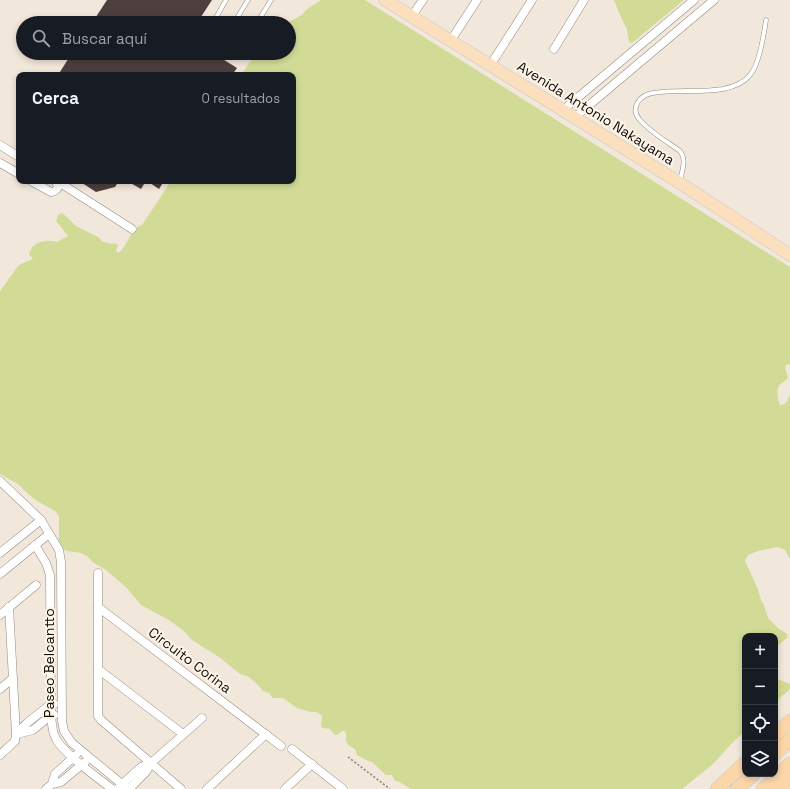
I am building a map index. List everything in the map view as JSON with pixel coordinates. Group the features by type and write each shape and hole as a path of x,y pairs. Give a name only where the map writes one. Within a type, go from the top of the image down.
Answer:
{"highway":[{"path":"778,732 790,721"},
{"path":"778,751 790,740"},
{"path":"763,789 790,764"},
{"path":"717,789 742,766"},
{"path":"737,789 751,777"},
{"path":"779,789 790,778"}],"main road":[{"name":"Avenida Antonio Nakayama","path":"385,0 680,183 790,255"}],"street":[{"path":"416,10 423,0"},
{"path":"455,34 477,0"},
{"path":"495,58 532,0"},
{"path":"554,49 584,0"},
{"path":"563,110 694,0"},
{"path":"575,117 714,0"},
{"path":"0,145 16,155"},
{"path":"0,163 16,172"},
{"path":"36,184 50,192 56,191 58,184"},
{"path":"61,184 132,229"},
{"name":"Paseo Belcantto","path":"1,484 41,520 59,550 61,573 62,714 64,731 72,743 126,786"},
{"path":"0,553 41,520"},
{"path":"0,574 49,534"},
{"name":"Paseo Belcantto","path":"35,545 46,563 50,575 52,729 57,742 112,789"},
{"path":"50,575 61,573"},
{"path":"98,573 98,716 181,789"},
{"path":"0,615 36,585"},
{"path":"0,755 15,741 16,734 9,607"},
{"name":"Circuito Corina","path":"98,607 281,746"},
{"path":"98,669 183,734"},
{"path":"0,689 13,678"},
{"path":"16,734 33,730 36,721 51,704 62,703"},
{"path":"36,721 51,715 62,714"},
{"path":"126,786 146,772 151,763 202,718"},
{"path":"207,789 266,734"},
{"path":"292,749 343,789"},
{"path":"49,786 55,774 81,750"},
{"path":"49,786 61,782 90,757"},
{"path":"285,789 312,764"}],"lane":[{"path":"217,16 226,0"},
{"path":"238,16 248,0"},
{"path":"261,16 271,0"},
{"path":"680,183 684,162 680,151 649,128 638,117 635,108 638,101 641,98 653,93 724,89 744,81 751,74 762,45 766,20"}],"path":[{"path":"348,757 390,789"}],"green space":[{"path":"321,0 365,0 790,267 790,364 786,365 785,368 788,377 779,386 777,392 780,405 786,403 790,394 790,559 785,550 778,547 758,551 748,555 745,561 757,587 768,618 779,629 787,634 788,637 778,645 778,633 742,633 742,734 713,764 682,789 411,789 398,781 395,781 392,775 386,775 372,762 357,755 355,749 349,746 346,741 345,731 342,731 337,735 334,734 330,729 323,728 321,726 322,716 317,712 310,712 297,708 283,698 273,698 269,693 263,691 249,677 240,674 219,657 192,640 185,632 169,620 141,605 126,587 87,556 61,548 59,542 59,516 55,511 37,501 18,484 0,474 0,291 19,265 33,259 29,254 34,246 44,241 57,242 68,236 56,221 58,215 62,213 76,226 98,237 103,242 112,244 115,243 118,245 116,251 118,253 124,247 135,230 142,225 169,184 296,184 296,72 243,72 252,60 296,60 296,18 302,15 306,10"},
{"path":"614,0 684,0 632,43 629,42 627,29"},
{"path":"778,679 790,684 790,689 778,699"}],"building":[{"path":"107,0 212,0 202,16 97,16"},
{"path":"68,60 224,60 237,68 234,72 60,72"},
{"path":"84,184 117,184 115,187 96,192"},
{"path":"132,184 144,184 141,189"},
{"path":"152,184 162,184 159,189"}]}
